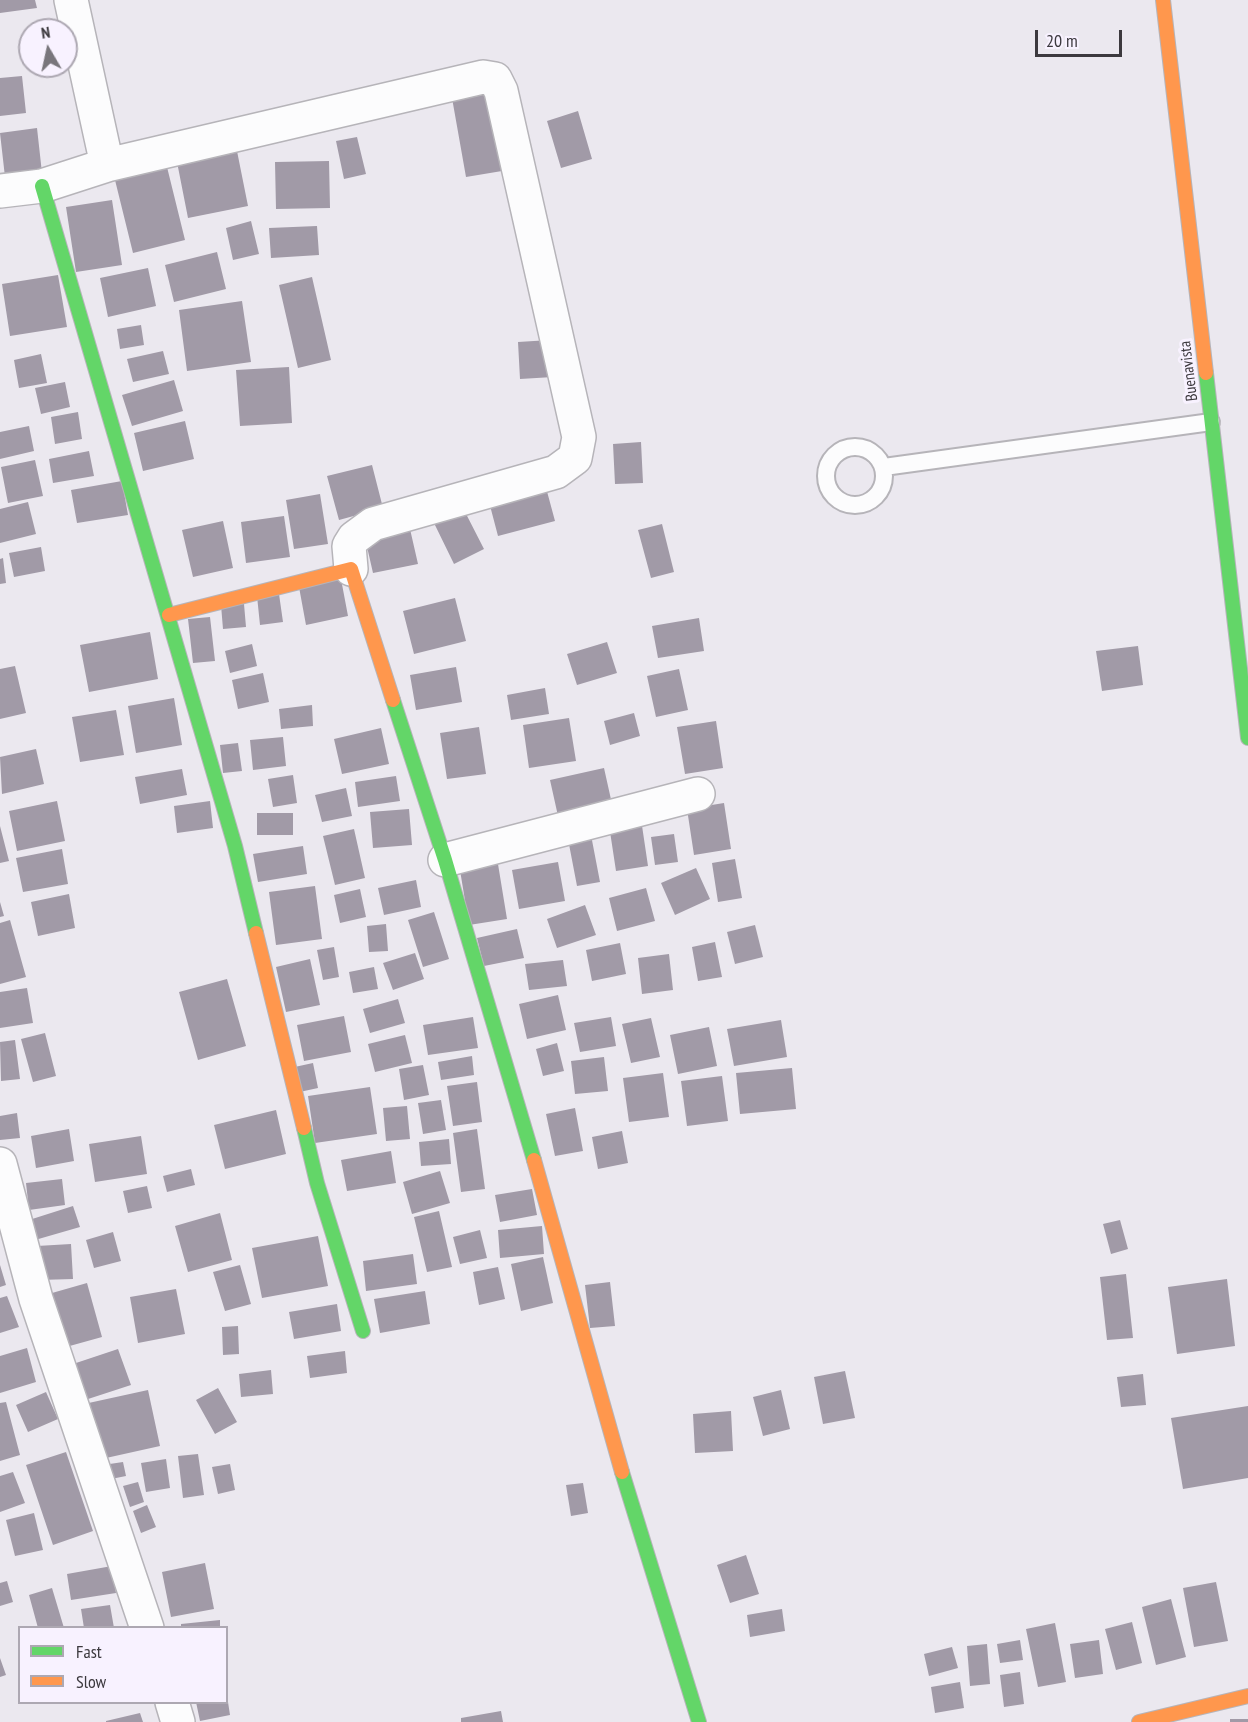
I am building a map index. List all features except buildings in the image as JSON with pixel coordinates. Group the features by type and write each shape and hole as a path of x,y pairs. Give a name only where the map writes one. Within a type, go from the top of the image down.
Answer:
{"street":[{"path":"71,0 107,165"},
{"name":"Buenavista","path":"1163,0 1248,738"},
{"path":"0,191 42,186 107,165 483,77 495,79 501,91 579,438 575,458 556,472 373,524 354,538 349,546 351,569 445,860 548,1208 609,1429 699,1722"},
{"path":"42,186 235,846 316,1183 363,1331"},
{"path":"169,615 351,569"},
{"path":"445,860 698,794"},
{"path":"0,1164 36,1299 146,1626"},
{"path":"1139,1722 1248,1696"},
{"path":"173,1704 178,1722"}],"lane":[{"path":"884,467 1211,422"}],"traffic: fast":[{"path":"42,186 235,846 256,933"},
{"path":"1206,373 1248,738"},
{"path":"393,700 445,860 534,1160"},
{"path":"304,1128 317,1183 363,1331"},
{"path":"622,1472 699,1722"}],"traffic: slow":[{"path":"1163,0 1206,373"},
{"path":"169,615 351,569 393,700"},
{"path":"256,933 304,1128"},
{"path":"534,1160 622,1472"},
{"path":"1139,1722 1248,1696"}]}
